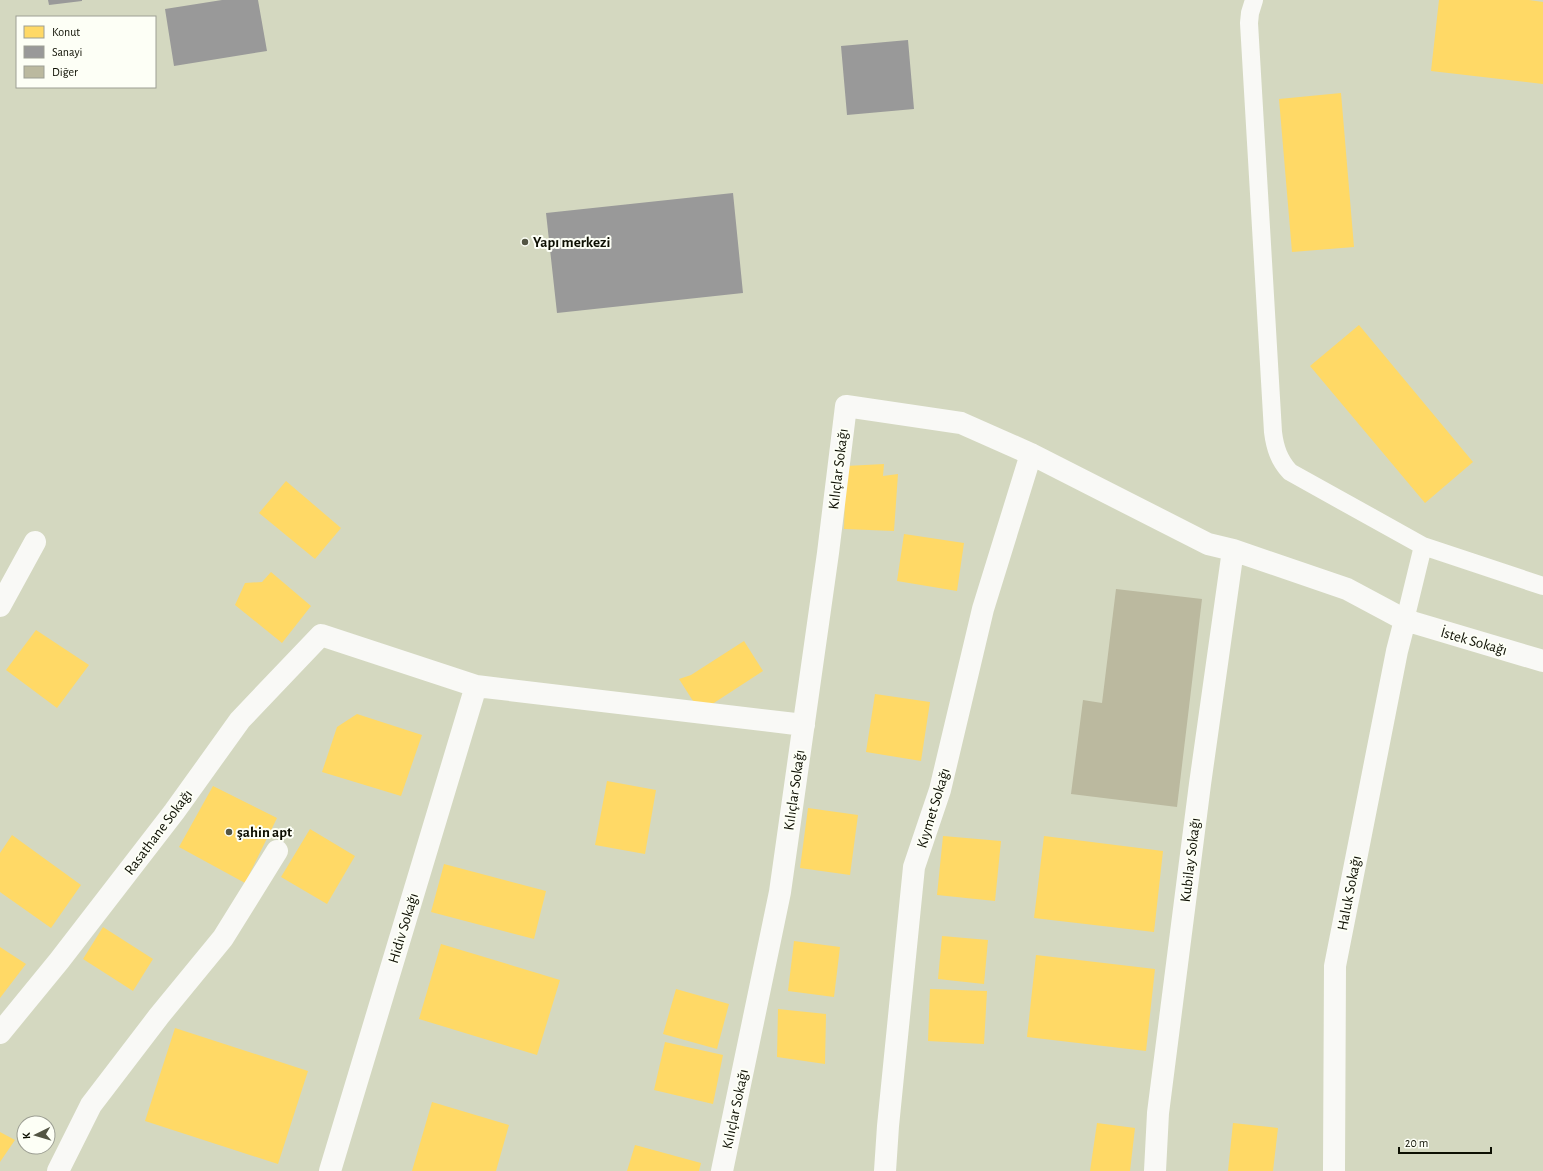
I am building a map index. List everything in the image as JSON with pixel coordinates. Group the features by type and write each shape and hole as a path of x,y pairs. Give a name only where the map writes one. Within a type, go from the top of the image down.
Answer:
{"street":[{"name":"İstek Sokağı","path":"846,406 960,423 1031,454 1208,544 1233,550 1347,589 1405,620 1543,661"},
{"name":"Kılıçlar Sokağı","path":"722,1171 780,892 804,725 846,406"},
{"name":"Kıymet Sokağı","path":"885,1171 888,1126 914,866 940,790 984,609 1031,454"},
{"path":"0,606 35,542"},
{"name":"Kubilay Sokağı","path":"1155,1171 1158,1113 1199,792 1233,550"},
{"name":"Haluk Sokağı","path":"1334,1171 1335,966 1397,651 1405,620"},
{"name":"Rasathane Sokağı","path":"0,1033 59,961 164,825 240,720 321,635 476,686"},
{"path":"476,686 804,725"},
{"name":"Hidiv Sokağı","path":"330,1171 476,686"},
{"path":"58,1171 92,1105 159,1016 223,938 277,851"}],"lane":[{"path":"1254,0 1249,23 1274,444 1278,456 1290,472 1423,546 1543,586"},
{"path":"1405,620 1423,546"}],"building: Konut":[{"path":"1439,0 1529,0 1543,2 1543,84 1431,71"},
{"path":"1341,93 1354,247 1292,252 1279,99"},
{"path":"1359,325 1473,462 1425,503 1310,366"},
{"path":"884,464 883,476 898,474 894,531 844,529 846,466"},
{"path":"286,481 341,528 315,559 259,513"},
{"path":"904,534 964,543 957,591 897,581"},
{"path":"271,572 311,606 282,643 235,605 245,583 262,582"},
{"path":"36,630 89,665 57,708 6,670"},
{"path":"744,641 763,671 700,712 679,679 691,675"},
{"path":"875,694 930,702 921,761 866,752"},
{"path":"357,714 422,735 401,796 322,772 337,727"},
{"path":"607,781 656,790 645,854 595,845"},
{"name":"şahin apt","path":"213,786 277,818 245,883 179,847"},
{"path":"808,808 858,815 850,875 800,868"},
{"path":"310,829 355,856 327,904 281,877"},
{"path":"12,835 81,885 51,928 0,892 0,853"},
{"path":"943,836 1001,841 995,901 937,895"},
{"path":"1044,836 1163,851 1154,932 1034,918"},
{"path":"444,864 546,891 534,939 431,912"},
{"path":"103,927 153,959 133,991 83,959"},
{"path":"942,936 988,940 984,984 938,979"},
{"path":"794,941 840,947 834,997 788,991"},
{"path":"441,944 560,980 537,1055 419,1019"},
{"path":"0,947 26,964 0,998"},
{"path":"1036,955 1155,969 1146,1051 1027,1037"},
{"path":"676,989 729,1004 717,1049 663,1034"},
{"path":"930,989 987,991 984,1044 928,1041"},
{"path":"778,1009 826,1014 825,1064 777,1057"},
{"path":"175,1028 308,1071 278,1164 145,1121"},
{"path":"665,1042 723,1055 713,1104 654,1090"},
{"path":"432,1102 509,1125 496,1171 412,1171"},
{"path":"1097,1123 1135,1128 1130,1171 1090,1171"},
{"path":"1233,1123 1278,1128 1273,1171 1228,1171"},
{"path":"0,1132 15,1140 0,1162"},
{"path":"635,1145 701,1163 699,1171 627,1171"}],"building: Sanayi":[{"path":"48,0 82,0 82,1 49,5"},
{"path":"222,0 258,0 267,51 174,66 165,9"},
{"path":"908,40 914,109 847,115 841,46"},
{"path":"733,193 743,293 557,313 546,213"}],"building: Diğer":[{"path":"1116,589 1202,599 1177,807 1071,794 1083,700 1102,703"}],"place":[{"name":"Yapı merkezi","path":"525,242"},
{"name":"şahin apt","path":"229,832"}]}
